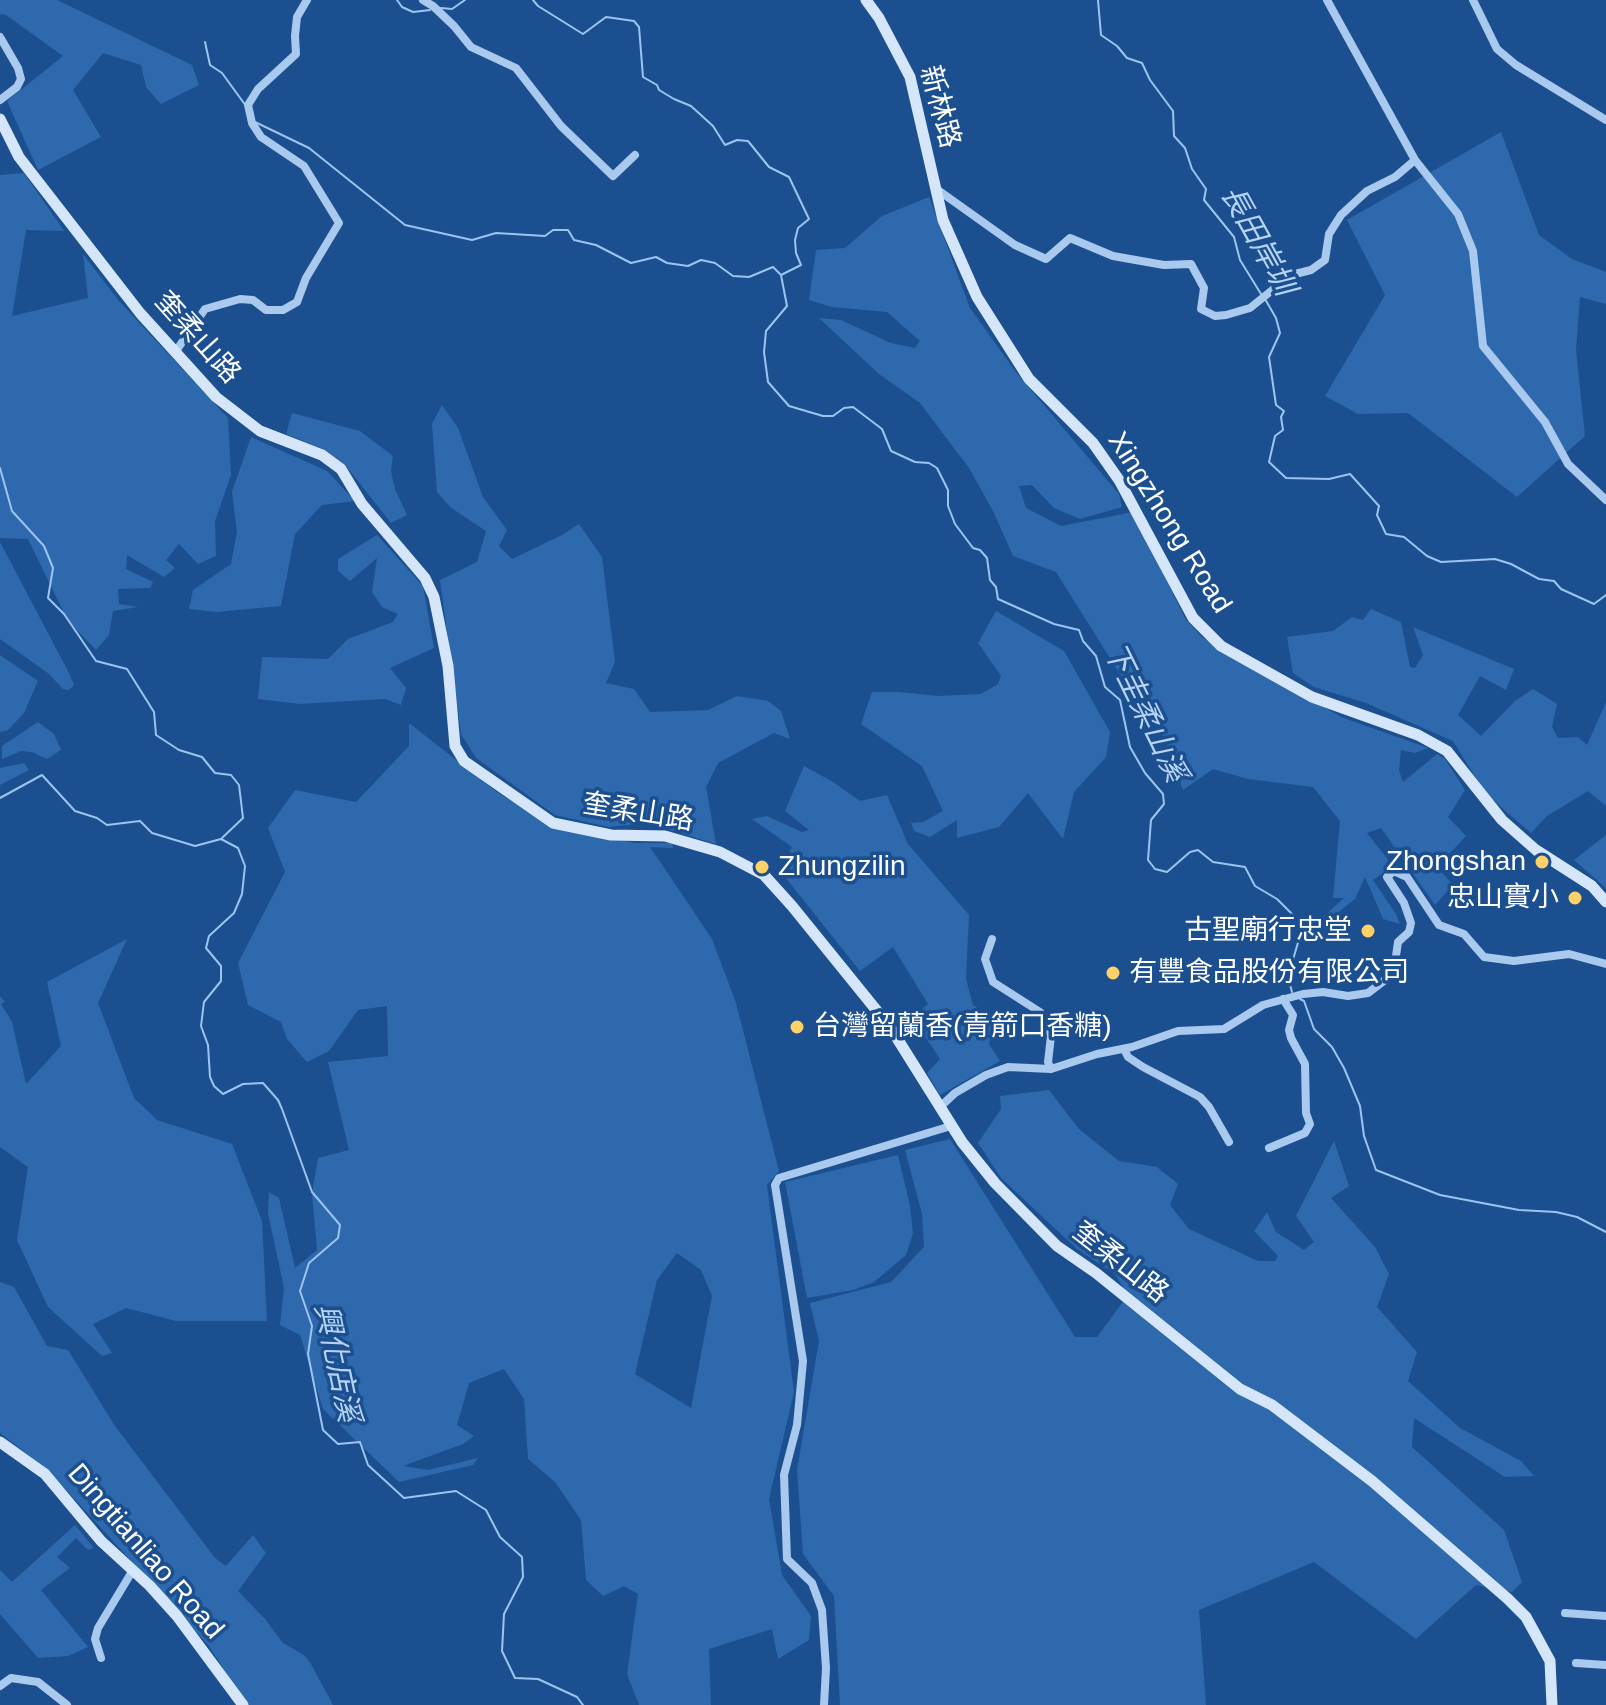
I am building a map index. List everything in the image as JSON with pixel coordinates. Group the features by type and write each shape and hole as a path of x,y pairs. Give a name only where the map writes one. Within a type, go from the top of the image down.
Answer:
{"street":[{"path":"176,351 205,309 240,299 253,300 266,310 283,310 297,302 306,278 339,223 304,166 261,137 252,123 248,105 258,89 296,54 297,17 307,0"},
{"path":"423,0 454,26 471,47 516,68 561,126 613,176 635,155"},
{"name":"新林路","path":"866,0 910,77 935,188"},
{"path":"1327,0 1415,160 1458,214 1473,251 1483,346 1545,422 1568,464 1606,500"},
{"path":"1473,0 1497,49 1516,65 1606,120"},
{"path":"0,37 21,79 17,87 0,100"},
{"name":"奎柔山路","path":"0,119 29,169 140,313 216,397 260,431 322,455 341,469 362,504 425,578 434,597 448,666 455,746 464,761 553,823 611,835 665,836 720,852 764,875 890,1027 951,1126 995,1183 1057,1246 1096,1273 1240,1389 1272,1405 1372,1481 1508,1599 1526,1617 1550,1661 1552,1705"},
{"path":"935,188 1015,245 1046,259 1070,238 1113,256 1164,265 1191,264 1204,288 1201,309 1215,316 1250,308 1291,275 1311,270 1325,260 1329,234 1341,215 1367,191 1395,177 1415,160"},
{"name":"Xingzhong Road","path":"935,188 943,220 977,297 1029,379 1093,443 1141,518 1159,558 1193,618 1221,646 1312,697 1418,735 1447,751 1502,820 1536,850 1592,886 1606,902"},
{"path":"940,1107 955,1093 997,1070 1019,1066 1051,1069 1178,1031 1224,1029 1263,1005 1286,998 1323,992 1359,996 1377,988 1395,963 1396,947 1409,932 1411,923 1404,903 1387,877 1394,871 1407,877 1439,925 1464,934 1484,957 1514,961 1569,954 1606,964"},
{"path":"992,939 985,959 993,982 1040,1012 1051,1036 1048,1062 1051,1069"},
{"path":"1269,1148 1305,1133 1310,1124 1305,1100 1305,1064 1291,1038 1289,1030 1293,1015 1286,998"},
{"path":"1124,1049 1128,1057 1143,1067 1200,1097 1229,1142"},
{"path":"824,1705 826,1668 822,1610 812,1583 787,1559 784,1475 797,1425 803,1361 775,1185 779,1178 951,1126"},
{"name":"Dingtianliao Road","path":"0,1442 45,1474 101,1541 177,1616 243,1705"},
{"path":"101,1658 95,1639 98,1628 133,1570"},
{"path":"1565,1613 1606,1616"},
{"path":"1576,1663 1606,1665"},
{"path":"0,1686 11,1678 25,1678 38,1682 67,1705"}],"shaded area":[{"path":"0,0 57,0 192,65 199,85 161,104 146,87 141,65 103,53 73,90 101,137 38,170 7,101 63,56 6,15 0,14"},
{"path":"1501,132 1539,235 1572,259 1606,272 1606,304 1580,297 1576,350 1585,436 1517,497 1408,413 1358,414 1325,396 1385,295 1347,220"},
{"path":"24,173 64,231 26,230 12,316 88,298 83,254 119,301 228,418 231,475 215,521 216,556 198,564 179,544 166,560 175,568 164,577 127,555 126,569 153,582 150,588 118,589 119,604 138,607 113,611 109,635 96,650 68,621 28,539 0,538 0,175"},
{"path":"929,197 970,308 1015,371 1119,494 1122,507 1080,519 1054,508 1032,485 1019,486 1026,508 1061,526 1133,512 1186,620 1203,638 1341,717 1428,748 1415,753 1401,750 1399,771 1403,782 1437,754 1445,759 1465,790 1448,817 1466,836 1437,867 1453,885 1435,905 1381,828 1367,833 1391,867 1373,880 1400,924 1383,919 1365,877 1355,899 1326,922 1323,917 1344,898 1333,898 1340,821 1313,787 1248,779 1213,769 1183,790 1164,737 1135,698 1056,572 1013,556 969,468 920,403 879,374 819,318 841,320 891,343 915,348 920,341 887,312 832,307 809,300 816,250 845,248 882,216"},
{"path":"442,405 458,428 483,497 507,530 499,546 512,559 579,524 602,557 615,662 606,683 634,689 650,712 708,710 737,696 768,701 781,711 790,739 774,733 718,763 706,787 716,844 648,823 609,827 555,815 476,758 461,734 440,580 477,562 486,531 450,507 437,492 432,424"},
{"path":"292,413 360,431 393,456 391,471 395,489 407,515 391,523 346,466 323,449 286,434"},
{"path":"251,437 327,471 355,501 322,505 295,534 281,606 216,612 189,609 193,590 231,564 237,532 232,492"},
{"path":"377,535 423,586 434,648 390,668 406,688 401,705 385,699 300,704 258,699 262,657 328,659 348,639 393,622 398,614 382,607 372,592 377,558 350,581 338,571 338,559"},
{"path":"0,542 69,673 74,685 69,690 63,689 49,674 0,639"},
{"path":"1371,609 1401,622 1410,667 1415,668 1423,655 1413,627 1514,669 1506,690 1480,676 1458,715 1481,736 1515,701 1533,689 1557,704 1552,727 1558,738 1578,737 1587,745 1606,702 1606,806 1588,791 1547,816 1531,833 1486,794 1453,741 1366,703 1314,687 1293,673 1287,637 1333,631 1352,617 1363,620"},
{"path":"996,611 1064,651 1110,732 1106,757 1074,792 1063,839 1028,793 999,827 957,838 957,820 930,837 914,831 911,823 923,822 943,811 922,766 861,724 872,692 938,696 981,694 998,684 1001,676 978,643"},
{"path":"0,655 38,681 24,713 8,730 0,732"},
{"path":"38,722 54,734 61,750 47,759 21,751 2,759 2,746"},
{"path":"409,723 497,792 551,826 635,843 672,843 673,848 650,847 712,939 736,1003 779,1171 767,1185 794,1392 769,1499 782,1575 811,1616 809,1640 778,1659 772,1629 709,1649 711,1705 639,1705 627,1674 638,1594 624,1586 603,1596 586,1580 581,1520 555,1482 528,1459 524,1399 504,1369 469,1383 457,1425 474,1436 463,1444 403,1466 428,1470 478,1458 473,1465 399,1482 323,1409 300,1335 280,1325 284,1288 268,1213 269,1192 279,1198 295,1268 317,1250 312,1193 318,1158 349,1150 328,1062 388,1056 387,1006 358,1010 329,1051 307,1062 287,1039 281,1022 248,1005 238,963 285,872 268,828 295,790 356,802 409,746","holes":["677,1253 701,1270 712,1296 691,1408 635,1374 657,1280"]},
{"path":"24,763 29,770 0,785 0,768"},
{"path":"804,766 860,801 887,795 908,844 969,915 966,979 973,1005 995,1020 989,1044 1000,1061 940,1095 927,1073 940,1059 919,1027 907,1034 905,1025 928,1004 893,947 860,971 781,872 792,847 752,819 767,816 802,832 809,830 785,811"},
{"path":"1606,835 1606,888 1574,860"},
{"path":"127,939 98,1003 134,1098 157,1120 232,1144 262,1221 267,1321 176,1321 126,1308 93,1324 112,1353 102,1356 48,1307 17,1240 28,1167 0,1147 0,996 5,1002 1,1004 12,1022 26,1084 61,1046 47,982"},
{"path":"1049,1090 1079,1129 1119,1161 1157,1167 1178,1184 1170,1205 1189,1229 1258,1261 1275,1261 1278,1256 1254,1231 1267,1212 1276,1232 1304,1250 1314,1242 1296,1216 1334,1141 1349,1186 1331,1198 1375,1247 1389,1274 1377,1307 1417,1352 1408,1381 1460,1428 1521,1461 1534,1476 1505,1477 1414,1418 1412,1447 1504,1530 1522,1582 1512,1592 1476,1585 1416,1639 1314,1562 1199,1610 1206,1705 840,1705 834,1596 803,1554 797,1470 819,1341 810,1303 891,1282 924,1247 922,1214 905,1150 950,1139 1075,1337 1097,1337 1128,1295 1115,1274 1077,1249 1001,1178 978,1143 1001,1109 1000,1096"},
{"path":"898,1155 913,1233 906,1255 874,1282 853,1290 807,1298 785,1182"},
{"path":"0,1282 14,1287 47,1346 68,1350 115,1426 215,1558 226,1566 253,1535 266,1553 238,1591 283,1643 304,1655 333,1705 246,1705 209,1646 48,1470 0,1433"},
{"path":"75,1525 94,1548 88,1550 76,1538 57,1557 70,1568 41,1590 88,1647 68,1656 38,1658 0,1614 0,1570 12,1582"}],"waterway":[{"name":"下圭柔山溪","path":"397,0 402,7 413,12 430,10"},
{"name":"下圭柔山溪","path":"441,8 452,9 465,0"},
{"name":"下圭柔山溪","path":"533,0 583,34 606,17 634,21 639,27 643,77 657,85 659,90 691,106 713,126 725,145 737,140 748,141 769,167 789,177 809,219 798,228 795,240 801,265 781,275 787,306 766,331 764,352 768,382 789,406 823,416 833,416 844,408 853,407 882,429 891,451 937,468 948,490 948,506 955,524 973,548 980,550 987,558 990,580 996,587 998,599 1054,624 1079,630 1083,641 1096,656 1105,687 1120,700 1130,747 1145,773 1163,794 1164,804 1151,820 1148,860 1155,869 1167,872 1190,852 1198,850 1213,862 1245,867 1255,886 1277,899 1299,921 1299,939 1288,977 1292,992"},
{"name":"長田岸圳","path":"1098,0 1101,35 1127,58 1142,63 1150,80 1173,111 1174,136 1185,148 1192,169 1206,189 1204,200 1234,237 1240,260 1261,294"},
{"path":"205,42 210,65 222,73 246,106"},
{"path":"255,122 309,148 405,225 472,240 496,233 545,236 553,230 568,230 574,240 596,245 631,263 656,257 667,263 688,266 701,260 715,263 733,276 749,277 773,267 781,275"},
{"name":"長田岸圳","path":"1265,299 1280,333 1269,357 1276,405 1284,411 1281,417 1283,430 1275,436 1269,462 1286,478 1329,479 1350,474 1379,506 1377,515 1386,534 1404,537 1427,556 1441,562 1495,559 1539,579 1554,581 1561,589 1594,604 1606,595"},
{"path":"0,468 12,511 44,546 53,568 48,598 64,614 96,661 127,669 154,712 156,735 179,750 202,757 215,773 231,775 239,785 243,818 222,838"},
{"name":"興化店溪","path":"0,798 42,775 75,811 97,818 107,825 140,821 152,833 195,846 221,839 238,848 245,866 242,894 234,913 209,936 206,948 221,966 221,981 204,1002 201,1026 208,1045 210,1077 214,1086 223,1094 243,1084 263,1083 278,1100 312,1192 340,1225 338,1238 309,1263 300,1291 312,1326 308,1354 323,1430 338,1444 360,1442 368,1465 404,1498 456,1491 486,1510 500,1537 522,1557 523,1577 504,1614 502,1651 515,1678 538,1679 577,1697 583,1705"},
{"name":"下圭柔山溪","path":"1300,999 1304,1001 1314,1029 1332,1047 1344,1068 1360,1106 1364,1136 1376,1170 1440,1195 1519,1210 1556,1212 1577,1217 1606,1232"}],"place":[{"name":"Zhongshan","path":"1542,862"},
{"name":"Zhungzilin","path":"762,867"},
{"name":"忠山實小","path":"1575,898"},
{"name":"古聖廟行忠堂","path":"1368,931"},
{"name":"有豐食品股份有限公司","path":"1113,973"},
{"name":"台灣留蘭香(青箭口香糖)","path":"797,1027"}]}
